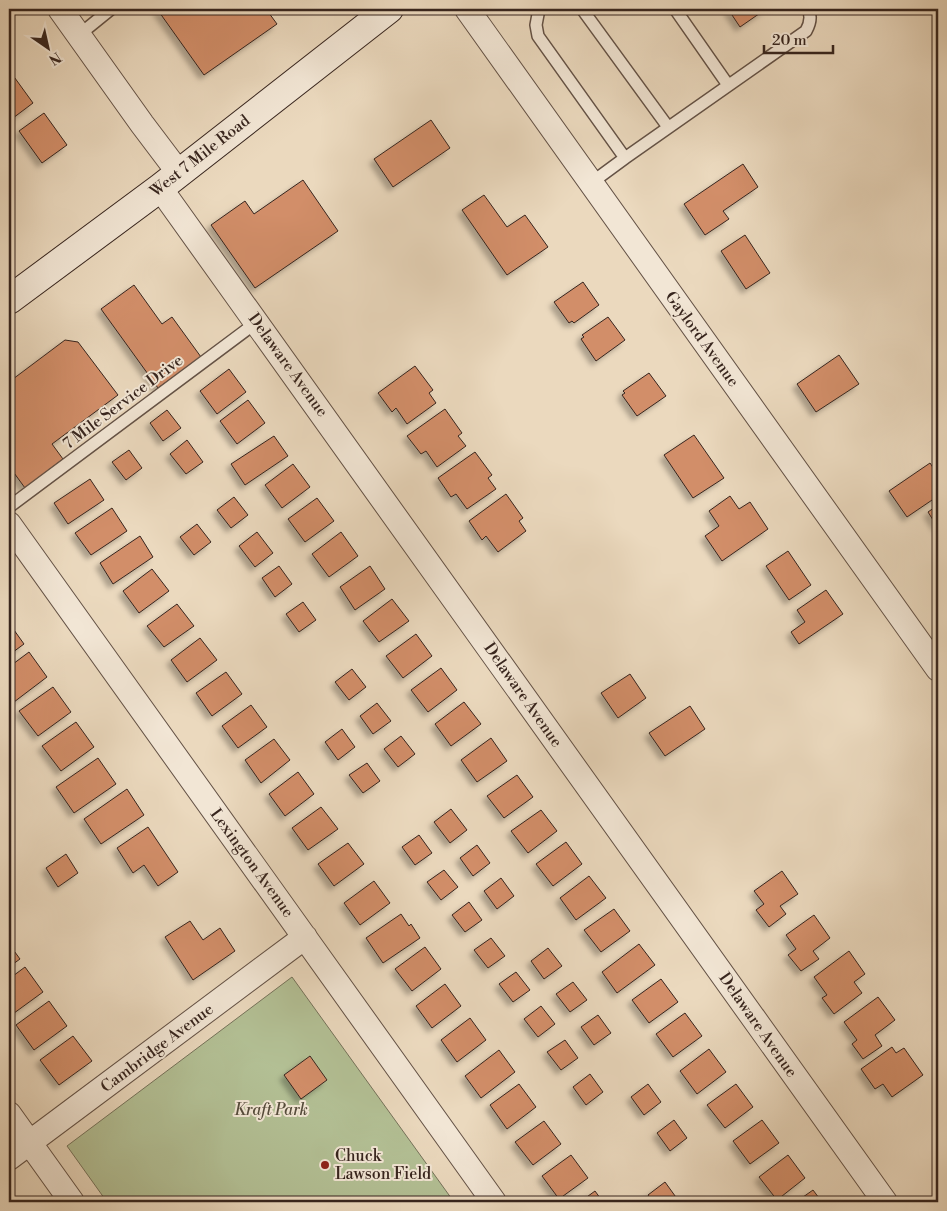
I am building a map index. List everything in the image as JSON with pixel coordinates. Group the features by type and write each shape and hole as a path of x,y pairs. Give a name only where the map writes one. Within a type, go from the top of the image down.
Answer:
{"main road":[{"name":"West 7 Mile Road","path":"9,300 170,180 389,9"}],"street":[{"name":"Delaware Avenue","path":"60,9 142,124 170,180 257,322 884,1202"},
{"name":"Gaylord Avenue","path":"467,9 938,669"},
{"name":"Lexington Avenue","path":"9,524 494,1202"},
{"name":"Cambridge Avenue","path":"9,1158 305,937"},
{"path":"9,1114 72,1202"}],"lane":[{"path":"79,35 112,9"},
{"path":"539,9 536,25 538,36 625,158"},
{"path":"582,9 668,128"},
{"path":"675,9 728,85"},
{"path":"591,183 806,31 810,23 810,12 808,9"},
{"name":"7 Mile Service Drive","path":"9,507 257,322"}],"green space":[{"name":"Kraft Park","path":"292,977 454,1202 107,1202 67,1146"}],"building":[{"path":"157,9 266,9 277,24 204,75"},
{"path":"728,9 766,9 740,27"},
{"path":"12,74 33,103 9,121 9,76"},
{"path":"44,113 67,145 42,163 19,131"},
{"path":"431,120 450,148 393,187 374,159"},
{"path":"743,164 758,187 723,211 729,219 705,235 684,204"},
{"path":"303,180 338,231 255,288 211,225 245,201 254,214"},
{"path":"484,195 507,227 525,215 548,247 507,275 462,210"},
{"path":"745,235 770,273 746,289 721,251"},
{"path":"583,282 599,305 574,323 572,321 569,323 554,302"},
{"path":"134,285 162,324 172,317 201,357 158,388 101,309"},
{"path":"608,317 625,340 596,361 581,339 584,337 582,335"},
{"path":"65,340 78,342 118,395 52,444 63,459 25,488 9,466 9,382"},
{"path":"839,355 859,384 816,412 797,384"},
{"path":"415,366 433,390 429,393 436,403 407,424 396,408 392,412 378,393"},
{"path":"229,369 246,392 217,414 200,391"},
{"path":"649,373 666,396 637,416 622,395 625,393 623,391"},
{"path":"248,400 265,423 237,444 220,421"},
{"path":"445,409 462,433 458,436 466,446 437,467 426,451 421,454 407,436"},
{"path":"167,410 181,428 163,441 150,423"},
{"path":"694,435 724,478 693,498 664,455"},
{"path":"274,436 288,456 245,485 231,464"},
{"path":"187,440 203,462 186,474 170,454"},
{"path":"129,450 142,468 126,480 112,462"},
{"path":"475,452 492,475 488,478 496,489 467,509 456,494 451,497 438,478"},
{"path":"930,463 938,475 938,496 907,517 889,491"},
{"path":"293,464 310,487 282,508 265,485"},
{"path":"90,479 104,500 68,524 54,503"},
{"path":"506,494 523,518 519,521 526,531 498,552 486,536 482,540 469,521"},
{"path":"730,496 739,509 750,502 768,529 722,561 705,536 719,526 709,511"},
{"path":"234,497 248,515 231,528 217,510"},
{"path":"317,498 334,521 305,542 288,519"},
{"path":"938,505 938,528 928,512"},
{"path":"112,508 127,531 91,555 75,533"},
{"path":"197,524 211,542 194,555 180,537"},
{"path":"257,532 273,553 255,567 239,546"},
{"path":"341,532 358,556 329,577 312,554"},
{"path":"140,536 153,557 113,584 100,563"},
{"path":"788,551 811,585 789,600 766,566"},
{"path":"279,566 292,584 275,597 262,578"},
{"path":"370,566 385,589 355,610 340,587"},
{"path":"152,569 169,591 139,613 123,591"},
{"path":"826,590 843,614 799,644 791,632 805,622 797,610"},
{"path":"392,599 409,621 379,642 363,621"},
{"path":"303,602 316,620 299,632 286,614"},
{"path":"177,604 194,626 164,647 147,626"},
{"path":"9,623 24,644 9,655"},
{"path":"416,634 432,656 403,678 386,656"},
{"path":"200,638 217,660 187,682 171,660"},
{"path":"29,652 47,677 14,702 9,694 9,667"},
{"path":"441,668 457,690 428,712 411,690"},
{"path":"352,669 366,687 349,700 335,682"},
{"path":"226,672 242,694 212,716 196,693"},
{"path":"630,674 646,698 618,718 601,693"},
{"path":"53,687 71,712 38,736 19,711"},
{"path":"464,702 481,724 451,746 435,724"},
{"path":"377,703 391,721 373,734 360,716"},
{"path":"251,705 267,727 238,748 222,726"},
{"path":"690,706 705,729 665,756 649,733"},
{"path":"76,722 94,747 61,771 42,746"},
{"path":"342,729 355,747 338,760 325,742"},
{"path":"401,736 415,754 398,767 384,749"},
{"path":"491,738 507,761 477,782 461,760"},
{"path":"274,739 290,760 261,783 245,760"},
{"path":"98,758 116,784 74,813 56,787"},
{"path":"367,763 380,781 363,793 349,775"},
{"path":"298,772 314,794 285,816 269,794"},
{"path":"517,775 533,797 504,818 487,796"},
{"path":"127,789 144,815 101,844 84,819"},
{"path":"321,807 338,829 308,850 292,828"},
{"path":"451,809 467,830 450,843 434,822"},
{"path":"541,810 557,831 528,853 511,831"},
{"path":"148,827 178,872 158,886 144,865 133,873 117,848"},
{"path":"419,835 432,853 415,865 402,847"},
{"path":"566,842 582,864 553,886 536,864"},
{"path":"348,843 364,864 334,886 318,864"},
{"path":"477,845 490,863 473,876 460,858"},
{"path":"66,854 78,873 58,887 46,868"},
{"path":"444,870 458,887 441,900 427,882"},
{"path":"782,871 798,894 780,906 786,914 769,927 756,910 764,904 754,891"},
{"path":"589,876 606,898 576,920 560,898"},
{"path":"501,878 514,896 497,909 484,891"},
{"path":"374,881 390,903 360,925 344,903"},
{"path":"469,902 482,920 465,932 452,915"},
{"path":"614,909 630,931 601,952 584,930"},
{"path":"401,914 409,926 411,924 420,938 383,963 366,938"},
{"path":"814,915 830,938 813,951 819,959 801,971 788,955 796,949 786,935"},
{"path":"190,921 203,940 220,928 235,951 193,980 165,937"},
{"path":"491,938 505,956 488,968 474,950"},
{"path":"9,944 20,959 9,967"},
{"path":"639,944 655,965 617,993 602,972"},
{"path":"425,947 441,969 412,991 395,969"},
{"path":"548,948 562,966 544,979 531,961"},
{"path":"849,951 865,974 854,982 862,993 834,1014 822,998 827,995 814,977"},
{"path":"25,967 43,992 10,1016 9,979"},
{"path":"516,972 530,990 513,1002 499,984"},
{"path":"661,979 678,1002 649,1023 632,1000"},
{"path":"573,982 587,1000 570,1012 556,994"},
{"path":"445,984 461,1006 432,1028 416,1006"},
{"path":"878,997 895,1020 875,1035 882,1046 863,1059 852,1044 857,1040 844,1022"},
{"path":"49,1001 67,1026 34,1050 16,1025"},
{"path":"541,1006 555,1024 538,1037 524,1019"},
{"path":"685,1013 702,1036 673,1057 656,1034"},
{"path":"598,1015 611,1033 594,1045 581,1027"},
{"path":"470,1018 486,1040 457,1062 441,1040"},
{"path":"73,1036 92,1061 59,1085 40,1060"},
{"path":"565,1040 578,1058 561,1070 547,1052"},
{"path":"892,1047 896,1053 904,1048 923,1075 892,1097 883,1084 875,1089 861,1069"},
{"path":"709,1049 726,1072 697,1094 680,1071"},
{"path":"499,1050 515,1072 481,1098 465,1076"},
{"path":"310,1056 327,1080 301,1099 284,1075"},
{"path":"590,1074 603,1092 586,1105 573,1087"},
{"path":"519,1084 536,1107 507,1129 490,1105"},
{"path":"648,1084 661,1102 644,1115 631,1097"},
{"path":"736,1084 753,1107 725,1128 707,1105"},
{"path":"674,1120 687,1138 670,1151 657,1133"},
{"path":"762,1120 779,1143 750,1164 733,1141"},
{"path":"544,1121 561,1144 533,1165 515,1142"},
{"path":"571,1155 588,1178 559,1199 542,1176"},
{"path":"788,1155 805,1178 777,1200 759,1177"},
{"path":"665,1182 678,1200 676,1202 653,1202 648,1195"},
{"path":"813,1190 822,1202 796,1202"},
{"path":"595,1191 603,1202 580,1202"}],"place":[{"name":"Chuck Lawson Field","path":"325,1165"}]}
